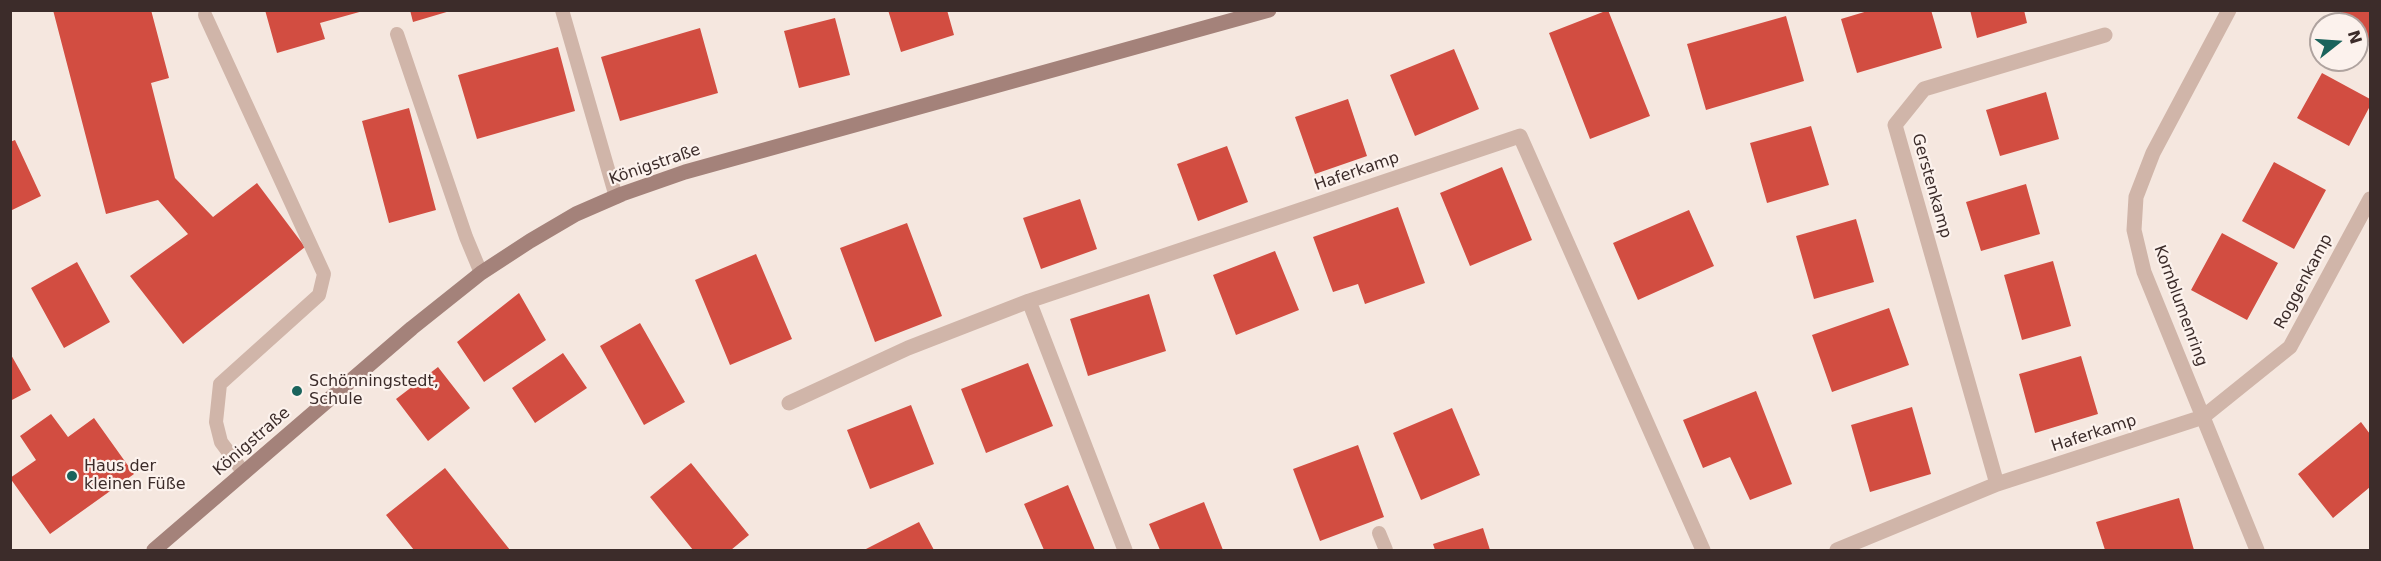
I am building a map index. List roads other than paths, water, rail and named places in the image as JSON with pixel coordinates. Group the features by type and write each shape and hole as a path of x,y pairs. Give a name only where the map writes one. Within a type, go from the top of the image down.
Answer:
{"main road":[{"name":"Königstraße","path":"154,550 412,328 481,273 576,214 685,172 1269,10"}],"street":[{"name":"Kornblumenring","path":"2229,10 2153,153 2136,197 2134,230 2144,272 2257,550"},
{"name":"Gerstenkamp","path":"1997,484 1895,125 1924,89 2105,35"},
{"name":"Haferkamp","path":"1029,301 1520,136 1703,550"},
{"name":"Roggenkamp","path":"2203,417 2290,347 2370,199"},
{"path":"789,403 908,348 1029,301 1125,550"},
{"name":"Haferkamp","path":"1837,550 1997,484 2203,417"}],"lane":[{"path":"562,10 616,197"},
{"path":"205,15 324,274 319,295 220,384 216,422 221,442 243,473"},
{"path":"397,34 466,237 481,273"},
{"path":"1379,533 1386,550"}],"place":[{"name":"Schönningstedt, Schule","path":"297,391"},
{"name":"Haus der kleinen Füße","path":"72,476"}]}
